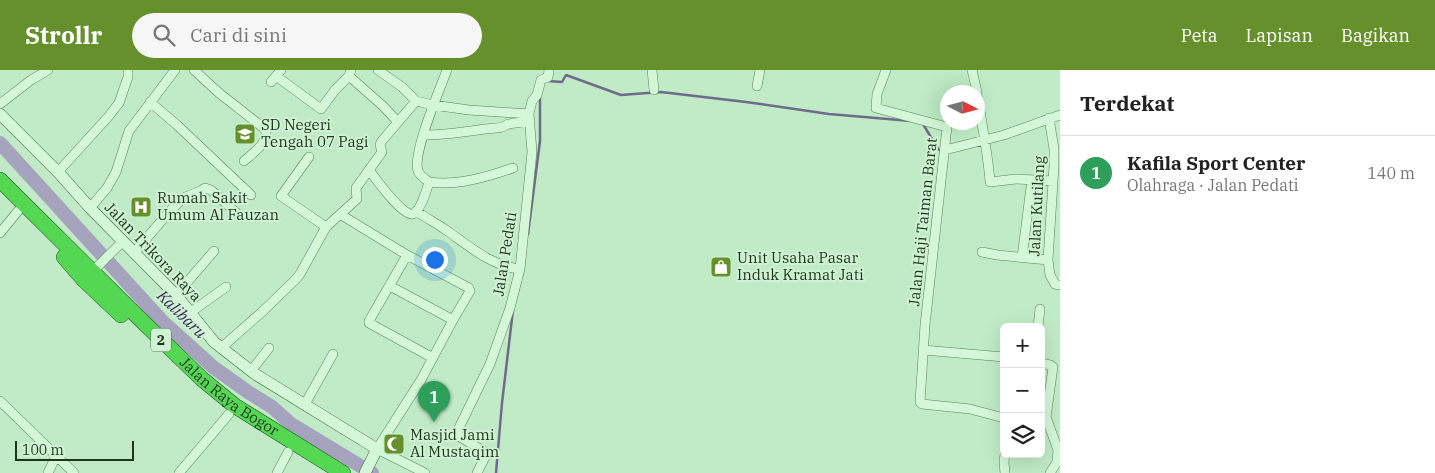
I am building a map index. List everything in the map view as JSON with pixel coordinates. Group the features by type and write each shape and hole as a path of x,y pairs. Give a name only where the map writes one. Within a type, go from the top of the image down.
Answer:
{"highway":[{"name":"Jalan Raya Bogor","path":"0,180 95,269 180,358 229,414 322,473"},
{"name":"Jalan Raya Bogor","path":"0,194 52,244 84,280 173,366 208,390 343,473"}],"street":[{"path":"0,104 31,80 48,70"},
{"path":"58,172 119,103 128,77 128,70"},
{"path":"90,208 112,179 120,162 129,131 175,70"},
{"path":"194,70 265,130 267,134 266,139 244,161"},
{"path":"378,70 402,87 416,101 432,105 530,117"},
{"path":"446,70 432,105 419,154 418,169 421,175 429,182 446,184 484,177 513,168"},
{"path":"652,70 654,90"},
{"path":"757,86 760,70"},
{"name":"Jalan Haji Taiman Barat","path":"886,70 877,94 876,108 948,127 920,402 922,404 970,409 1000,417"},
{"path":"972,70 975,85"},
{"path":"276,76 321,109 350,73 397,121"},
{"name":"Jalan Pedati","path":"477,473 487,453 460,438 457,432 490,364 510,308 520,269 532,152 531,104 536,97 541,80 549,73"},
{"path":"220,348 263,311 300,274 326,227 357,199 356,188 382,152 381,142 416,101"},
{"path":"150,102 251,195"},
{"name":"Jalan Trikora Raya","path":"0,114 58,172 119,245 134,253 176,296 220,348 251,371 305,404 375,453 426,473"},
{"path":"944,152 985,143 1022,129 1054,125 1060,115"},
{"path":"424,135 494,129 530,117"},
{"name":"Jalan Kutilang","path":"1054,125 1057,166 1054,181 1055,221 1048,260 1052,280 1059,285"},
{"path":"983,130 990,182 1016,179 1054,181"},
{"path":"309,157 277,195 326,227"},
{"path":"369,170 386,193 402,209 410,214 416,211 423,200 429,182"},
{"path":"1022,258 1031,187"},
{"path":"134,253 182,198 204,188 211,190 241,217"},
{"path":"0,234 18,211"},
{"path":"416,211 486,258 520,269"},
{"path":"343,216 407,255 369,323 433,358"},
{"path":"95,269 119,245"},
{"path":"176,296 214,251"},
{"path":"982,252 1048,260"},
{"name":"Jalan Pedati","path":"375,453 417,387 453,320 470,293 469,288 407,255"},
{"path":"390,286 453,320"},
{"path":"190,312 226,287"},
{"path":"1038,323 1040,309"},
{"path":"251,371 270,348"},
{"path":"924,350 1000,357"},
{"path":"305,404 333,354"},
{"path":"1044,413 1053,367 1045,364"},
{"path":"0,402 74,473"},
{"path":"179,473 229,414"},
{"path":"1045,421 1057,442 1058,450 1056,462 1050,473"},
{"path":"277,473 288,452"},
{"path":"365,473 375,453"},
{"path":"48,473 56,456"},
{"path":"1004,473 1005,458"}],"waterway":[{"path":"548,81 562,82 566,75 621,95 661,92 829,114 911,121"},
{"path":"528,234 540,141 540,95"},
{"path":"923,124 938,149 942,152"},
{"name":"Kalibaru","path":"0,143 163,322 213,367 272,407 291,424 372,473"},
{"path":"496,473 513,310"}],"place":[{"name":"SD Negeri Tengah 07 Pagi","path":"245,134"},
{"name":"Rumah Sakit Umum Al Fauzan","path":"141,207"},
{"name":"Unit Usaha Pasar Induk Kramat Jati","path":"721,267"},
{"name":"Kafila Sport Center","path":"434,422"},
{"name":"Masjid Jami Al Mustaqim","path":"394,444"}]}
